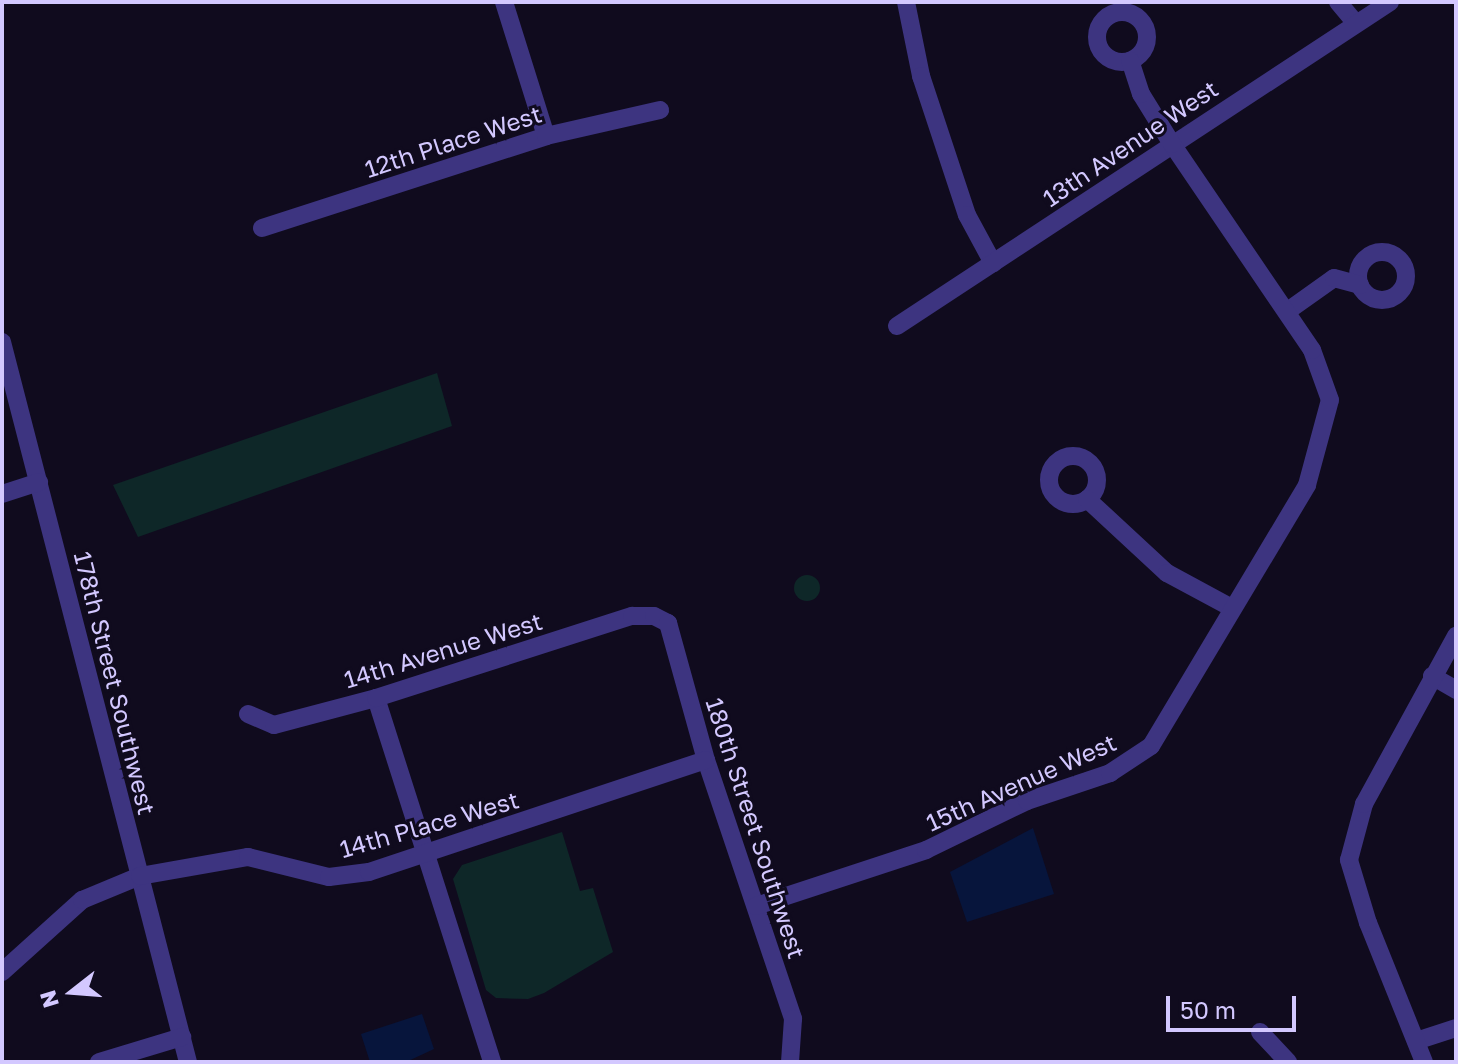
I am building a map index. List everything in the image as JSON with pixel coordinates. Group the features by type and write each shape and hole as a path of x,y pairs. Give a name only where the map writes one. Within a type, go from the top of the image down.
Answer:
{"street":[{"path":"504,2 546,136"},
{"path":"1338,2 1355,22"},
{"name":"13th Avenue West","path":"897,326 1355,22 1390,2"},
{"path":"906,4 921,76 963,201 993,263"},
{"name":"15th Avenue West","path":"756,906 926,850 1027,801 1110,773 1151,746 1307,485 1330,400 1312,350 1289,310 1172,144 1141,94 1130,61"},
{"name":"12th Place West","path":"262,228 546,136 660,110"},
{"path":"1289,310 1334,278 1360,285"},
{"name":"178th Street Southwest","path":"2,342 188,1062"},
{"path":"2,494 39,482"},
{"path":"1087,499 1167,573 1232,608"},
{"name":"14th Avenue West","path":"248,714 274,725 376,698 632,616 654,616"},
{"name":"180th Street Southwest","path":"654,616 668,623 706,760 793,1019 790,1062"},
{"path":"1424,1062 1368,923 1349,860 1364,804 1456,636"},
{"path":"1432,676 1456,690"},
{"path":"376,698 492,1062"},
{"name":"14th Place West","path":"2,972 82,900 140,876 248,857 329,877 369,872 706,760"},
{"path":"1416,1041 1456,1028"},
{"path":"1260,1032 1288,1062"},
{"path":"99,1062 182,1037"}],"green space":[{"path":"437,373 452,426 138,537 113,485"},
{"path":"807,575 817,578 820,588 817,598 807,601 797,598 794,588 797,578"},
{"path":"562,832 580,891 593,888 613,952 544,993 528,999 496,998 486,990 453,879 462,865"}],"water":[{"path":"1033,828 1054,894 967,922 950,872"},
{"path":"422,1014 434,1049 406,1062 370,1062 361,1034"}]}
